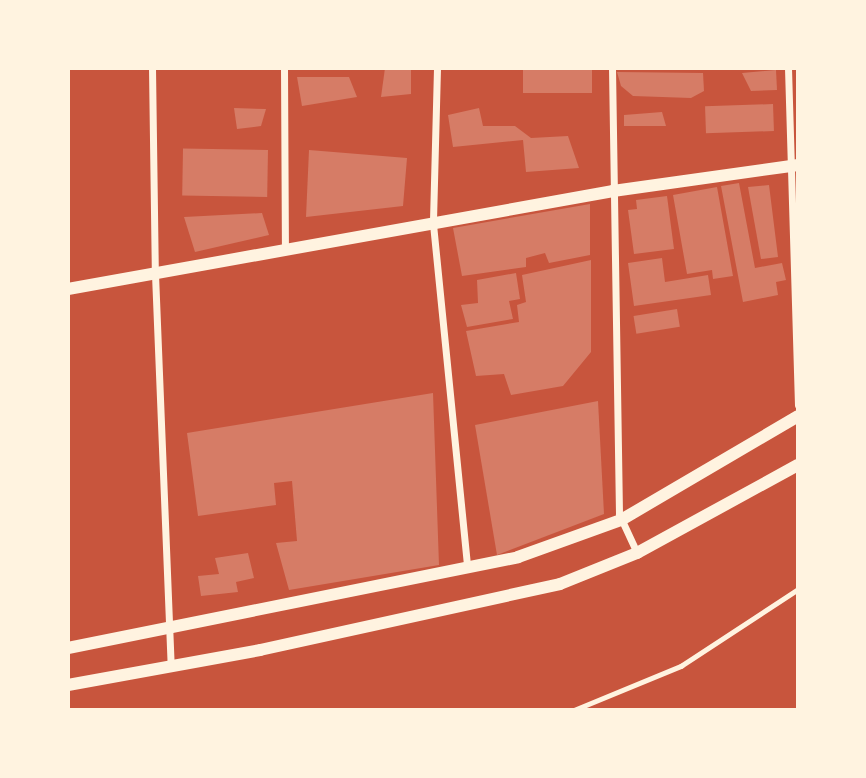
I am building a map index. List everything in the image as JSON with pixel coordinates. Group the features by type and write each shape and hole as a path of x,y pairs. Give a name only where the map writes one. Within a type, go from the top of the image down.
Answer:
{"street":[{"path":"152,68 155,274 168,626 172,664"},
{"path":"285,68 285,250"},
{"path":"437,68 433,223 467,567"},
{"path":"612,68 621,520 637,553"},
{"path":"788,68 798,405"},
{"path":"68,289 613,191 793,166"},
{"path":"68,648 518,557 621,520 798,416"},
{"path":"68,685 478,604 560,583 637,553 798,465"}],"path":[{"path":"574,710 681,666 798,589"}],"building":[{"path":"385,68 411,68 411,94 381,97"},
{"path":"523,68 592,68 592,93 523,93"},
{"path":"776,70 777,90 751,91 742,73"},
{"path":"617,72 703,73 704,91 691,98 633,96 621,86"},
{"path":"297,77 349,77 357,97 302,106"},
{"path":"773,104 774,131 706,133 705,106"},
{"path":"234,108 266,109 261,126 237,129"},
{"path":"479,108 483,126 515,126 531,138 568,136 579,168 526,172 523,140 453,147 448,115"},
{"path":"662,112 666,126 624,126 624,115"},
{"path":"183,149 268,150 267,197 182,196"},
{"path":"309,150 407,158 403,206 306,217"},
{"path":"739,183 755,268 782,263 786,280 776,282 778,295 743,302 721,186"},
{"path":"769,185 778,257 761,259 748,187"},
{"path":"717,187 733,276 713,279 712,270 687,274 673,195"},
{"path":"667,196 674,249 634,254 628,210 637,209 636,200"},
{"path":"590,204 590,255 549,263 545,253 526,258 526,267 462,276 453,228"},
{"path":"262,213 269,235 195,252 184,217"},
{"path":"662,258 665,282 708,275 711,295 634,306 628,263"},
{"path":"591,260 591,352 563,386 511,395 504,374 476,376 466,331 519,322 517,305 526,302 522,275"},
{"path":"516,273 520,299 509,301 513,319 467,327 461,305 478,303 477,280"},
{"path":"677,309 680,327 636,334 634,316"},
{"path":"433,393 439,565 289,590 276,543 297,541 292,481 274,483 276,505 198,516 187,433"},
{"path":"598,401 604,514 497,555 475,425"},
{"path":"248,553 254,578 236,582 238,592 201,596 198,576 219,574 215,558"}]}
